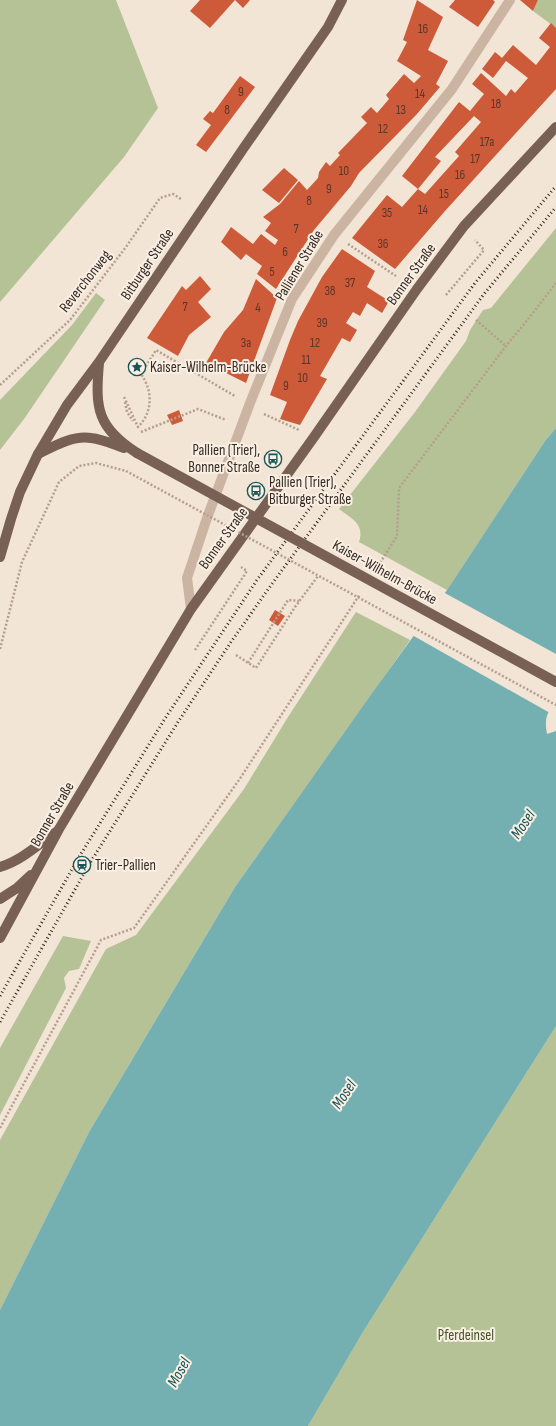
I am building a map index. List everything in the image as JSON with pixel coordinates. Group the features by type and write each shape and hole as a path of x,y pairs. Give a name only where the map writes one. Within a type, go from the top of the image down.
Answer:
{"main road":[{"name":"Bitburger Straße","path":"0,557 20,492 38,454 67,405 99,362 243,149 328,27 342,0"},
{"name":"Bonner Straße","path":"0,938 59,830 192,609 417,289 464,226 556,127"},
{"name":"Kaiser-Wilhelm-Brücke","path":"99,362 98,389 99,406 102,418 114,436 122,443 137,453 556,682"},
{"name":"Kaiser-Wilhelm-Brücke","path":"38,454 64,442 83,437 104,441 137,453"},
{"path":"0,867 18,859 59,830"},
{"path":"0,899 17,888 38,868"}],"street":[{"name":"Palliener Straße","path":"192,609 187,578 207,518 250,403 292,299 334,235 452,90 510,0"}],"path":[{"name":"Reverchonweg","path":"0,385 70,320 126,247 160,198 173,194 181,199"},
{"path":"334,235 396,276"},
{"path":"446,294 484,250"},
{"path":"376,568 397,536 399,488 506,346 556,283"},
{"path":"476,320 506,346"},
{"path":"138,428 145,421 150,409 150,397 147,385 141,374 156,350 231,394"},
{"path":"138,428 124,397 127,412 138,428 144,436"},
{"path":"250,403 260,413 314,437"},
{"path":"141,432 198,409 242,426"},
{"path":"0,649 22,562 59,482 79,466 96,463 126,471 556,706"},
{"path":"195,650 247,571 228,558"},
{"path":"236,655 256,668 318,576"},
{"path":"0,1128 101,940 134,928 239,780 363,588"},
{"path":"248,662 288,600 300,601"}],"green space":[{"path":"0,0 116,0 158,108 124,157 0,302"},
{"path":"538,0 556,0 556,28 533,11"},
{"path":"556,228 556,428 545,441 447,590 359,542 359,526 353,519 339,509 415,412 466,341 470,330 483,310 491,308"},
{"path":"96,293 105,300 24,419 0,450 0,400 72,325"},
{"path":"356,612 410,640 235,887 89,1132 0,1310 0,1140 106,949 136,935 244,789 288,717"},
{"path":"63,936 91,941 79,969 69,971 64,978 66,988 0,1115 0,1048"},
{"name":"Pferdeinsel","path":"556,1026 556,1426 308,1426 363,1332"}],"water":[{"name":"Mosel","path":"556,428 556,700 548,712 546,723 547,734 556,731 556,1026 363,1332 308,1426 0,1426 0,1310 89,1132 235,887 447,590 545,441"}],"pier":[{"path":"443,592 556,654 556,704 550,713 412,635"}],"building":[{"path":"200,0 235,0 210,28 190,11"},
{"path":"235,0 250,0 243,8"},
{"path":"417,0 443,17 428,50 448,61 436,84 440,87 417,114 359,173 351,186 314,230 276,289 257,274 262,266 246,254 241,260 221,242 231,227 253,244 261,234 275,245 278,240 265,231 271,223 263,217 280,204 299,181 307,190 318,178 319,172 326,162 330,166 340,155 338,153 367,123 361,117 371,107 377,113 389,99 386,95 404,74 414,83 421,76 397,61 407,42 403,40"},
{"path":"455,0 493,0 495,2 478,27 449,7"},
{"path":"520,0 538,0 533,11"},
{"path":"551,23 556,28 556,89 445,211 395,269 352,238 387,195 402,207 418,189 402,176 459,102 470,111 484,94 472,84 481,73 506,96 511,89 515,93 528,78 506,61 493,78 482,69 495,52 502,58 513,45 536,65 550,47 539,38","holes":["474,116 481,122 455,152 459,156 425,194 418,189 441,161 435,157"]},
{"path":"240,76 255,87 206,152 196,145 211,125 203,119 210,111 213,113"},
{"path":"284,168 298,180 279,203 262,190"},
{"path":"342,249 375,271 367,287 389,301 382,313 367,303 360,316 353,312 346,323 357,330 350,342 342,338 320,376 327,379 300,425 280,419 287,402 270,395 290,340 298,321 322,277"},
{"path":"200,276 211,289 198,302 211,317 189,335 178,356 147,338 182,286 186,290"},
{"path":"256,279 277,298 246,383 206,363 224,332 243,310"},
{"path":"179,410 183,421 172,425 167,415"},
{"path":"275,610 285,616 278,626 269,620"}],"railway":[{"path":"0,996 79,857 166,717 257,580 475,283 556,186"},
{"path":"0,1022 90,863 178,722 231,642 484,294 556,207"}],"place":[{"name":"Kaiser-Wilhelm-Brücke","path":"137,367"},
{"name":"Pallien (Trier), Bonner Straße","path":"273,459"},
{"name":"Pallien (Trier), Bitburger Straße","path":"256,491"},
{"name":"Trier-Pallien","path":"82,865"}]}
